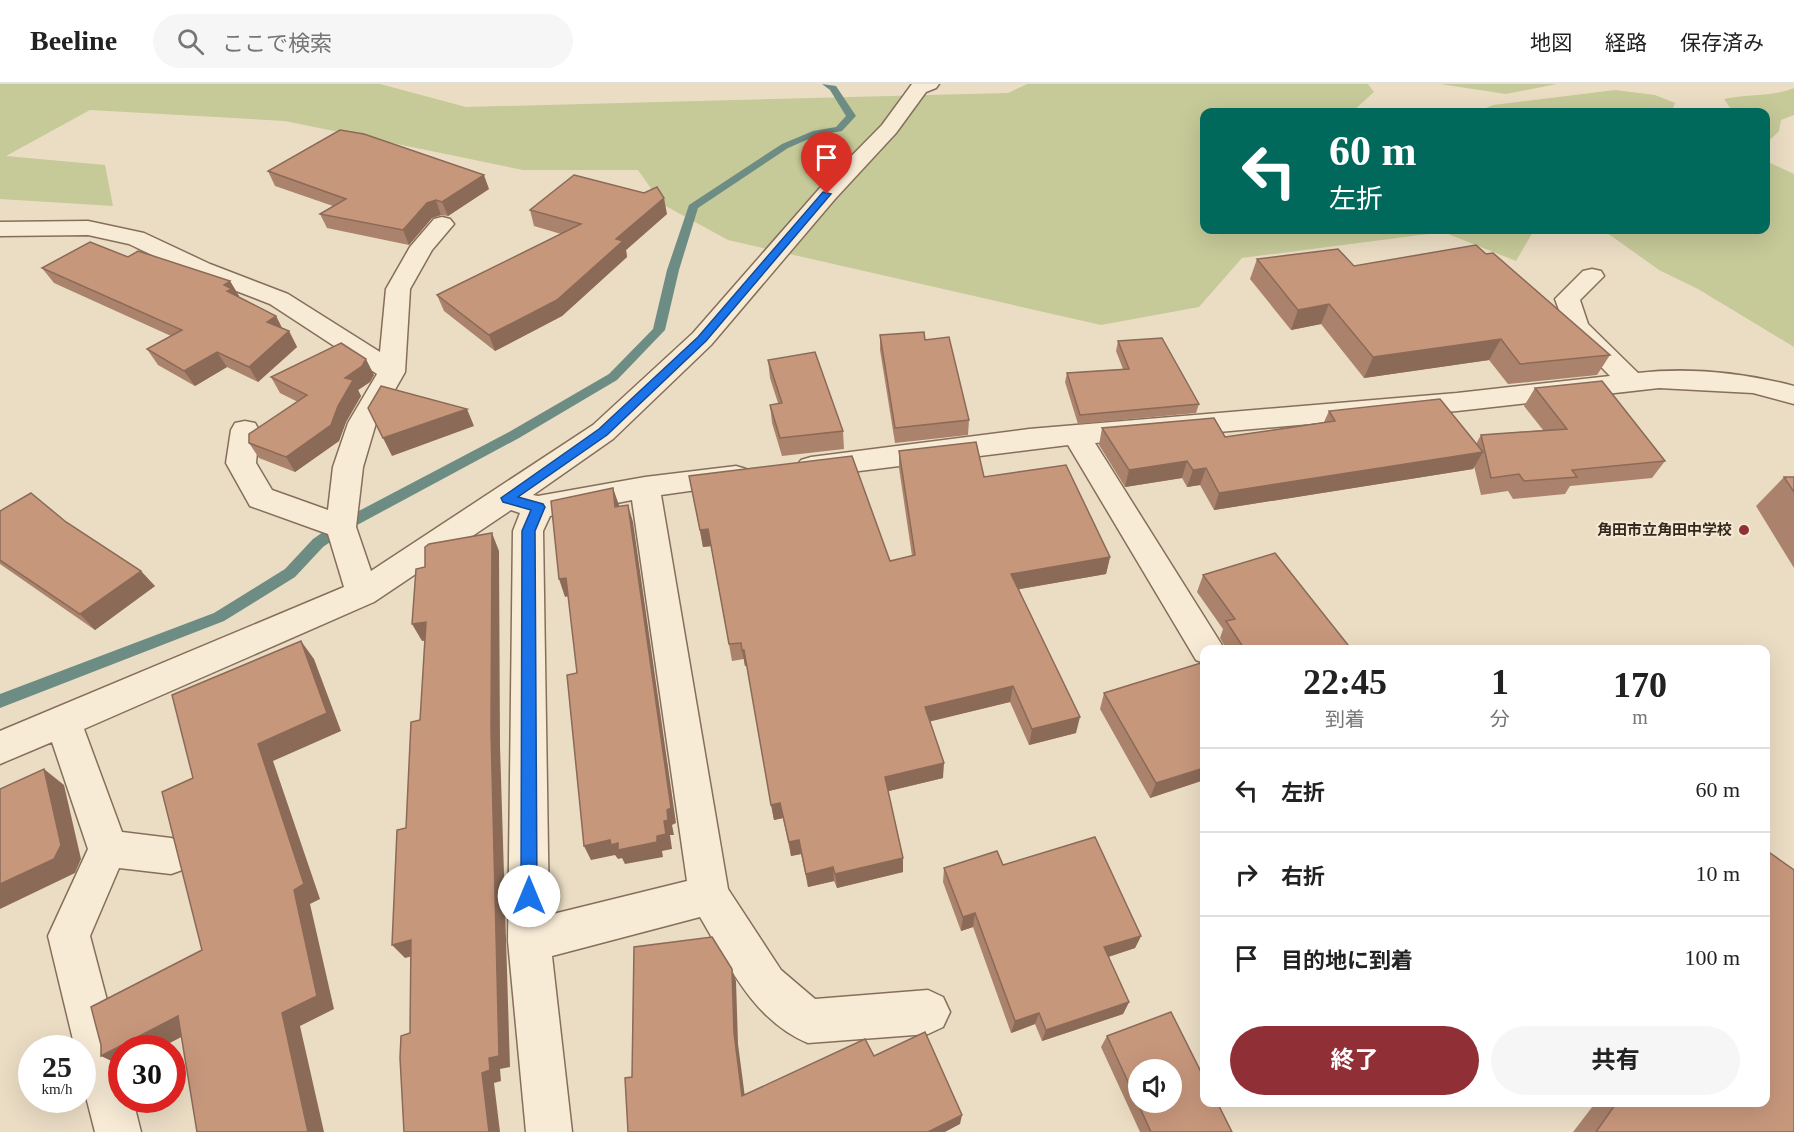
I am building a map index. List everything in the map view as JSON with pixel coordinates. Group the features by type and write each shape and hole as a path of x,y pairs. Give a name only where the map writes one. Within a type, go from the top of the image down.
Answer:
{"street":[{"path":"0,748 243,646 362,592 523,503 702,339 827,194 889,129 919,88 929,84"},
{"path":"362,592 341,527 348,467 362,423 392,372 398,289 422,247 442,224"},
{"path":"0,228 88,228 135,238 201,269 279,299 392,372"},
{"path":"1592,276 1567,298 1575,327 1632,382"},
{"path":"523,503 1076,435 1457,402 1659,379 1753,384 1794,395"},
{"path":"244,430 241,463 261,498 341,527"},
{"path":"1076,435 1205,645"},
{"path":"645,487 709,895 766,985 808,1021 928,1012"},
{"path":"523,503 528,531 529,941 549,1132"},
{"path":"63,722 108,849 69,936 118,1132"},
{"path":"108,849 171,856"},
{"path":"529,941 709,895"}],"green space":[{"path":"0,84 380,84 466,107 1008,93 1027,84 1368,84 1374,92 1356,108 1200,108 1200,234 1428,234 1242,258 1199,307 1101,325 728,240 662,204 638,170 523,170 285,121 90,110 6,156 105,165 113,206 0,199"},
{"path":"1440,84 1557,84 1506,94"},
{"path":"1794,88 1794,115 1781,120 1779,131 1771,139 1770,108 1730,108 1724,99 1777,93"},
{"path":"1615,90 1655,95 1675,103 1673,108 1486,108 1493,105"},
{"path":"1770,163 1794,174 1794,347 1698,289 1659,270 1609,234 1770,234"},
{"path":"1448,234 1532,234 1516,261"}],"building":[{"path":"340,130 364,134 484,175 442,202 436,200 427,203 403,230 320,214 346,199 268,171"},
{"path":"574,175 644,193 657,187 664,198 616,239 623,241 557,300 489,335 437,295 581,224 530,210"},
{"path":"90,242 128,257 138,251 230,281 224,285 232,289 227,291 276,316 267,322 289,331 249,367 217,352 184,371 147,349 182,330 42,268"},
{"path":"1476,245 1486,254 1493,253 1610,355 1520,364 1501,339 1373,357 1329,304 1298,310 1257,259 1338,249 1354,266"},
{"path":"924,332 925,340 949,337 969,420 895,428 880,335"},
{"path":"1162,338 1199,404 1080,415 1067,373 1129,369 1118,341"},
{"path":"341,343 366,359 362,366 345,378 353,380 338,406 331,425 286,457 249,443 249,434 307,395 271,377"},
{"path":"815,352 843,431 780,438 770,405 782,403 768,360"},
{"path":"1602,381 1665,461 1572,470 1577,477 1524,481 1519,474 1491,478 1481,435 1567,429 1535,388"},
{"path":"381,386 467,409 383,438 368,408"},
{"path":"1440,399 1483,452 1219,493 1206,468 1193,470 1187,461 1129,470 1102,428 1214,418 1225,437 1335,421 1329,411"},
{"path":"976,442 984,477 1066,465 1110,557 1011,574 1080,717 1032,729 1013,686 925,707 944,763 885,777 903,858 835,874 833,867 806,874 799,840 789,842 780,803 771,805 744,650 742,650 741,643 729,644 708,529 700,530 689,476 852,456 890,561 915,555 899,451"},
{"path":"1784,477 1794,477 1794,492"},
{"path":"613,488 615,507 628,505 671,808 667,810 668,820 664,821 666,834 657,836 657,842 618,850 618,843 611,845 610,840 584,846 567,675 577,673 566,578 559,579 551,501"},
{"path":"31,493 66,522 141,571 80,614 0,560 0,511"},
{"path":"492,533 491,730 499,1056 489,1058 490,1070 482,1073 489,1132 404,1132 400,1058 401,1036 410,1033 411,940 392,945 397,830 406,828 411,722 420,720 426,622 412,624 416,569 425,567 425,547 429,544"},
{"path":"1275,553 1348,645 1242,645 1226,621 1235,619 1203,575"},
{"path":"301,641 327,713 258,744 304,884 294,890 317,996 282,1013 308,1132 197,1132 186,1065 186,1035 181,1035 178,1016 141,1035 108,1035 108,1052 101,1056 101,1045 91,1007 202,950 162,792 193,778 172,695"},
{"path":"1200,663 1200,769 1156,783 1104,693"},
{"path":"44,769 61,845 54,859 0,884 0,789"},
{"path":"1095,837 1141,936 1104,947 1129,1002 1046,1030 1039,1013 1015,1021 975,913 963,917 944,868 997,851 1003,865"},
{"path":"1770,853 1794,870 1794,1132 1596,1132 1614,1107 1770,1107"},
{"path":"712,937 732,969 734,1033 742,1096 865,1039 874,1056 925,1032 962,1115 928,1132 628,1132 625,1078 632,1077 634,947"},
{"path":"1171,1012 1200,1070 1200,1107 1220,1107 1232,1132 1151,1132 1142,1113 1182,1113 1182,1059 1128,1059 1128,1082 1107,1036"}],"waterway":[{"path":"0,701 219,617 290,573 318,543 341,527 514,435 613,377 659,330 673,270 693,207 785,146 816,133 839,129 851,116 833,88 826,84"}],"place":[{"name":"角田市立角田中学校","path":"1744,530"}],"route":[{"path":"529,896 528,531 538,507 507,498 603,432 702,339 827,194"}]}
